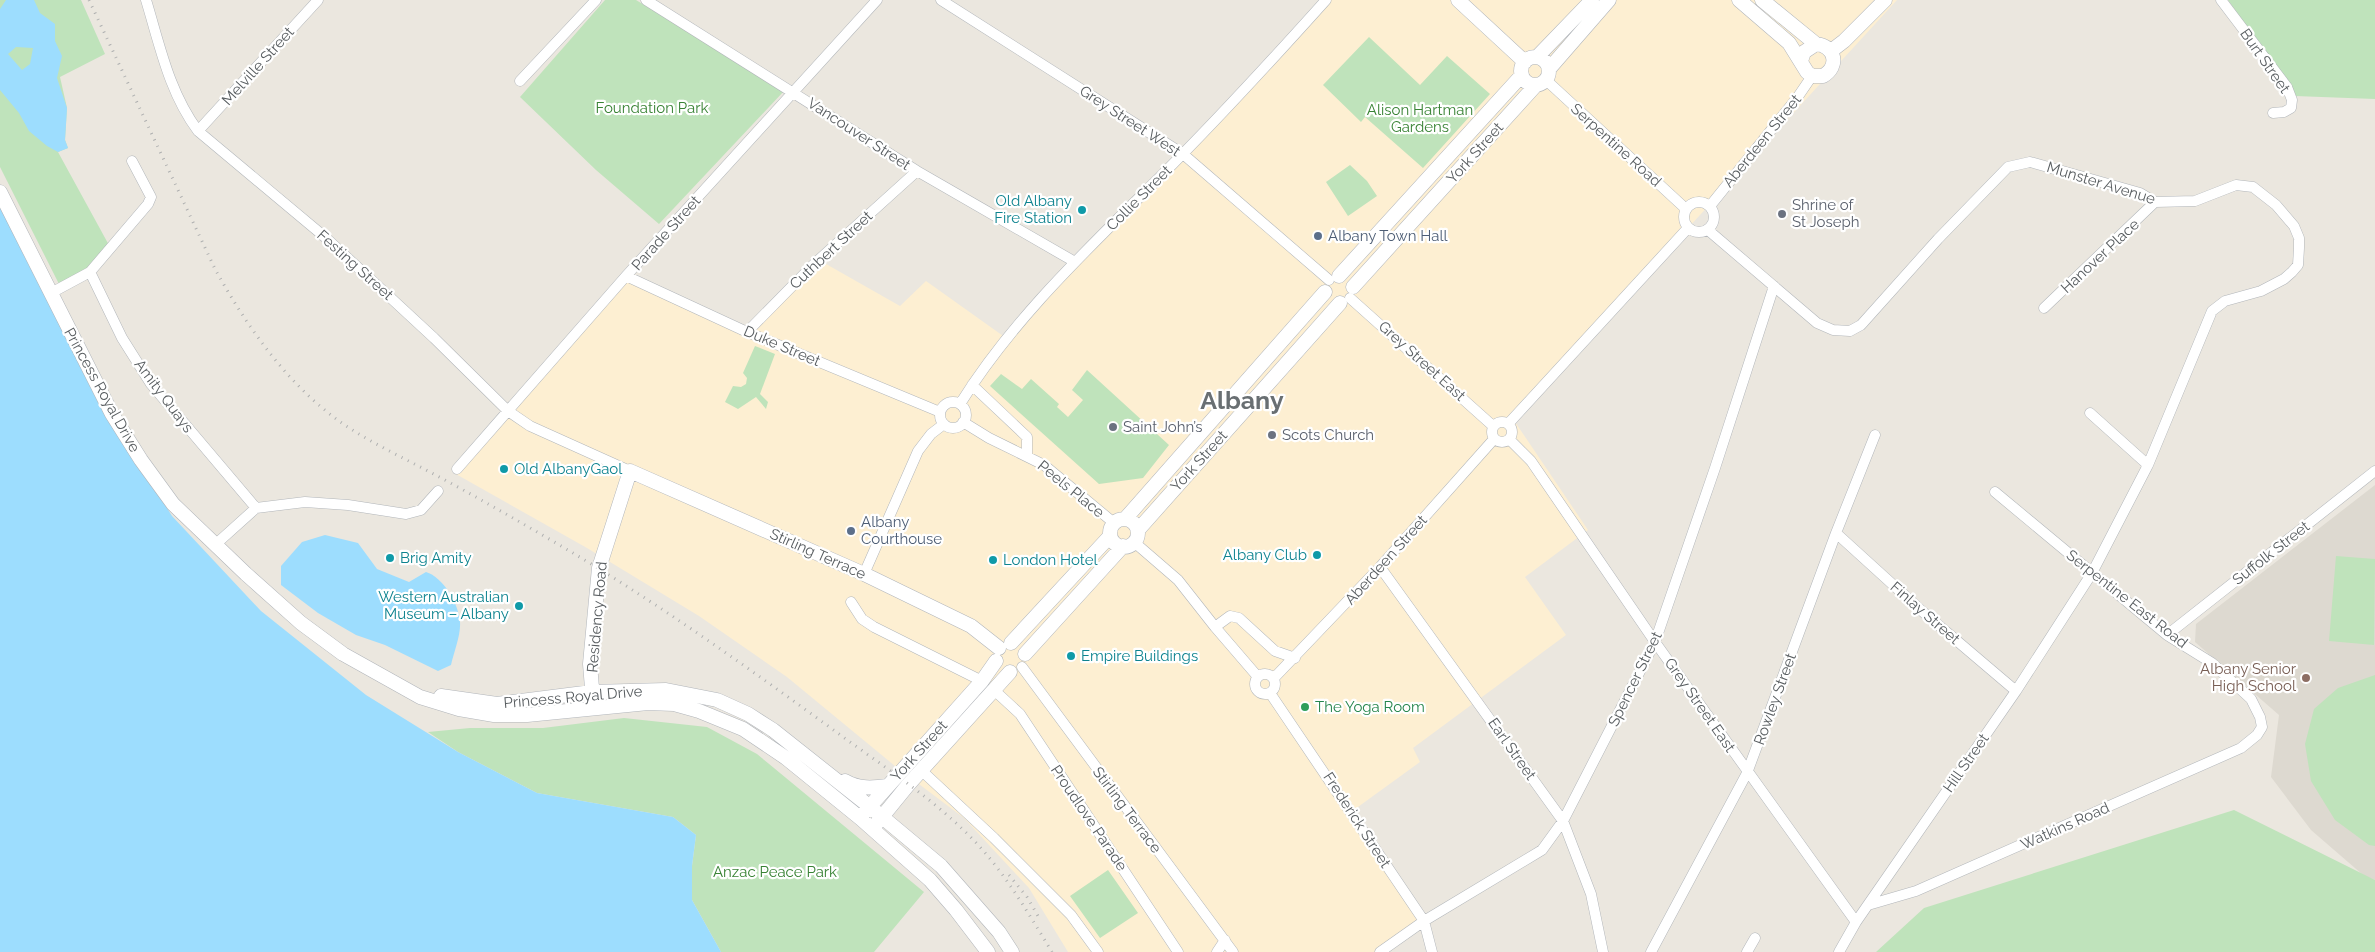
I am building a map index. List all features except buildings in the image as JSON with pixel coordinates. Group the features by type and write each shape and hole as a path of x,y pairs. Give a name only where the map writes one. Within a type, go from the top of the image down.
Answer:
{"main road":[{"path":"1460,0 1528,65 1527,82 1543,78 1545,61 1528,65"},
{"name":"York Street","path":"860,818 982,682 1002,650 1116,526 1331,282 1528,65 1592,0"},
{"name":"York Street","path":"904,791 1132,539 1543,78 1609,0"},
{"path":"1739,0 1789,43 1807,72 1812,76 1823,76 1832,68 1833,56 1827,47 1816,44 1762,0"},
{"path":"1831,51 1844,41 1885,0"},
{"path":"1801,61 1804,52 1816,44"},
{"name":"Princess Royal Drive","path":"0,192 112,414 141,460 173,504 246,574 301,623 343,654 420,697 459,709 494,715 527,715 648,703 674,704 720,719 760,739 860,818 930,880 988,952"},
{"path":"1348,279 1348,296 1330,300 1331,282 1348,279"},
{"name":"Stirling Terrace","path":"630,471 864,574 971,626 1002,650"},
{"name":"Residency Road","path":"594,708 590,664 601,560 630,471"},
{"path":"1133,522 1132,539 1115,543 1116,526 1133,522"},
{"path":"1020,646 1019,664 1001,669 1002,650 1020,646"},
{"name":"Princess Royal Drive","path":"379,674 437,696 497,704 592,692 666,690 717,700 748,714 790,744 883,817 941,866 998,932 1012,952"},
{"path":"982,682 994,690"},
{"path":"790,744 854,786 871,788 888,786"},
{"path":"910,761 922,771"},
{"path":"872,829 904,791"},
{"path":"904,791 896,822 907,837"}],"street":[{"name":"Festing Street","path":"146,0 172,88 184,112 198,131 326,238 434,338 508,411 544,434 630,471"},
{"name":"Melville Street","path":"198,131 318,0"},
{"path":"520,81 596,0"},
{"name":"Vancouver Street","path":"646,0 917,171 1075,262"},
{"name":"Parade Street","path":"457,469 626,276 877,0"},
{"name":"Grey Street West","path":"940,0 1183,154 1331,282"},
{"name":"Collie Street","path":"960,404 972,384 1006,338 1075,262 1230,107 1326,0"},
{"name":"Burt Street","path":"2221,0 2287,87 2292,100 2291,108 2284,112 2273,113"},
{"name":"Aberdeen Street","path":"1710,206 1797,98 1812,76"},
{"name":"Serpentine Road","path":"1543,78 1686,209"},
{"path":"51,293 90,272 148,204 151,197 132,161"},
{"name":"Munster Avenue","path":"1774,286 1817,323 1833,330 1850,331 1861,324 1938,239 2008,167 2030,162 2140,193 2154,202 2195,201 2236,185 2253,187 2276,205 2294,226 2299,238 2298,264 2284,279 2261,291 2225,300 2212,311 2148,465 2092,573"},
{"name":"Cuthbert Street","path":"747,332 813,265 917,171"},
{"path":"1695,202 1706,203 1714,211 1714,221 1708,230 1698,232 1688,228 1684,219 1686,209 1695,202"},
{"name":"Hanover Place","path":"2044,308 2154,202"},
{"path":"1508,424 1688,228"},
{"path":"1708,230 1774,286"},
{"name":"Amity Quays","path":"90,272 122,338 151,384 256,508"},
{"name":"Duke Street","path":"626,276 747,332 940,412"},
{"name":"Spencer Street","path":"1380,952 1424,921 1542,850 1563,821 1655,642 1774,286"},
{"name":"Grey Street East","path":"1348,296 1494,426"},
{"name":"Peels Place","path":"972,384 1027,437 1027,455"},
{"path":"949,403 960,404 965,412 963,422 956,427 944,424 940,412 949,403"},
{"path":"2090,413 2148,465"},
{"name":"Peels Place","path":"963,422 989,438 1027,455 1055,472 1116,526"},
{"path":"1499,422 1508,424 1512,433 1509,439 1500,442 1494,439 1492,433 1494,426 1499,422"},
{"path":"864,574 918,451 931,434 944,424"},
{"name":"Rowley Street","path":"1652,952 1748,773 1836,533 1875,435"},
{"name":"Aberdeen Street","path":"1274,678 1380,567 1494,439"},
{"name":"Grey Street East","path":"1509,439 1531,461 1655,642 1856,922"},
{"name":"Suffolk Street","path":"2167,635 2375,471"},
{"path":"216,544 256,508 305,502 348,505 406,514 421,510 438,491"},
{"name":"Serpentine East Road","path":"1995,492 2167,635 2212,663 2251,699 2260,717 2262,727 2257,735"},
{"name":"Finlay Street","path":"1836,533 1923,612 2016,691"},
{"path":"1132,539 1178,580 1215,627 1258,676"},
{"name":"Earl Street","path":"1380,567 1563,821 1591,894 1603,952"},
{"name":"Hill Street","path":"1839,952 1856,922 2016,691 2092,573"},
{"path":"851,602 862,619 874,627 982,682"},
{"path":"1215,627 1230,616 1239,618 1275,651 1295,658"},
{"name":"Stirling Terrace","path":"1019,664 1234,952"},
{"path":"1266,673 1274,678 1276,684 1270,693 1263,694 1257,690 1255,683 1258,676 1266,673"},
{"name":"Proudlove Parade","path":"994,690 1020,714 1178,952"},
{"name":"Frederick Street","path":"1270,693 1424,921 1432,952"},
{"name":"Watkins Road","path":"1868,905 1925,887 2241,748 2257,735"},
{"path":"922,771 994,838 1071,915 1098,952"},
{"path":"1747,952 1755,938"},
{"path":"1217,952 1225,940"}],"shaded area":[{"path":"1324,0 1897,0 1513,419 1588,530 1525,577 1566,635 1413,748 1420,762 1351,812 1424,921 1380,952 1068,952 1029,888 964,818 895,766 787,677 699,616 587,548 454,473 626,276 747,332 819,260 900,306 926,281 1006,338"},
{"name":"Albany Senior High School","path":"2375,485 2375,880 2363,875 2311,830 2271,777 2279,715 2195,642 2196,624"}],"green space":[{"path":"0,0 81,0 105,54 60,77 67,108 65,140 68,148 58,152 110,247 90,272 59,284 0,167"},
{"name":"Foundation Park","path":"605,0 636,0 784,91 659,224 596,170 520,97"},
{"path":"2228,0 2375,0 2375,99 2295,96"},
{"name":"Alison Hartman Gardens","path":"1369,37 1420,85 1447,56 1490,94 1423,168 1365,117 1361,122 1323,85"},
{"path":"1350,165 1367,181 1377,196 1348,216 1326,182"},
{"path":"755,346 775,354 760,394 768,402 766,409 756,397 738,409 725,402 733,386 741,387 746,384 747,378 743,373"},
{"path":"1087,370 1169,445 1143,478 1099,484 990,386 1001,374 1022,389 1031,379 1059,404 1057,407 1068,417 1083,400 1072,390"},
{"path":"2336,556 2375,559 2374,645 2329,641"},
{"path":"2375,675 2375,846 2369,845 2335,820 2311,781 2305,744 2314,709 2338,688"},
{"name":"Anzac Peace Park","path":"624,718 707,727 757,754 924,892 874,952 721,952 692,900 692,866 696,835 673,817 537,793 458,752 428,732 470,728 543,728"},
{"path":"2234,810 2375,880 2375,952 1876,952 1924,908"},
{"path":"1108,870 1138,913 1100,938 1070,896"}],"water":[{"path":"6,0 34,0 40,13 55,24 55,41 62,56 57,78 67,108 65,140 68,148 58,152 47,146 29,131 19,113 0,90 0,9","holes":["16,47 33,48 30,64 22,70 8,54"]},
{"path":"0,201 110,418 172,516 261,611 366,695 458,752 537,793 673,817 696,835 692,866 692,900 721,952 0,952"},
{"path":"325,535 358,543 377,569 409,582 426,572 444,585 457,607 460,622 457,644 451,665 438,671 385,645 356,635 318,613 281,585 281,566 302,542"}],"railway":[{"path":"89,0 215,269 252,329 296,384 331,415 353,430 540,534 629,587 770,684 912,787 948,816 980,847 1000,871 1052,952"},
{"path":"1009,875 1027,897 1038,916"}],"place":[{"name":"Old Albany Fire Station","path":"1082,210"},
{"name":"Shrine of St Joseph","path":"1782,214"},
{"name":"Albany Town Hall","path":"1318,236"},
{"name":"Saint John’s","path":"1113,427"},
{"name":"Scots Church","path":"1272,435"},
{"name":"Old AlbanyGaol","path":"504,469"},
{"name":"Albany Courthouse","path":"851,531"},
{"name":"Albany Club","path":"1317,555"},
{"name":"Brig Amity","path":"390,558"},
{"name":"London Hotel","path":"993,560"},
{"name":"Western Australian Museum – Albany","path":"519,606"},
{"name":"Empire Buildings","path":"1071,656"},
{"name":"Albany Senior High School","path":"2306,678"},
{"name":"The Yoga Room","path":"1305,707"}],"district":[{"name":"Albany","path":"1242,400"}]}
